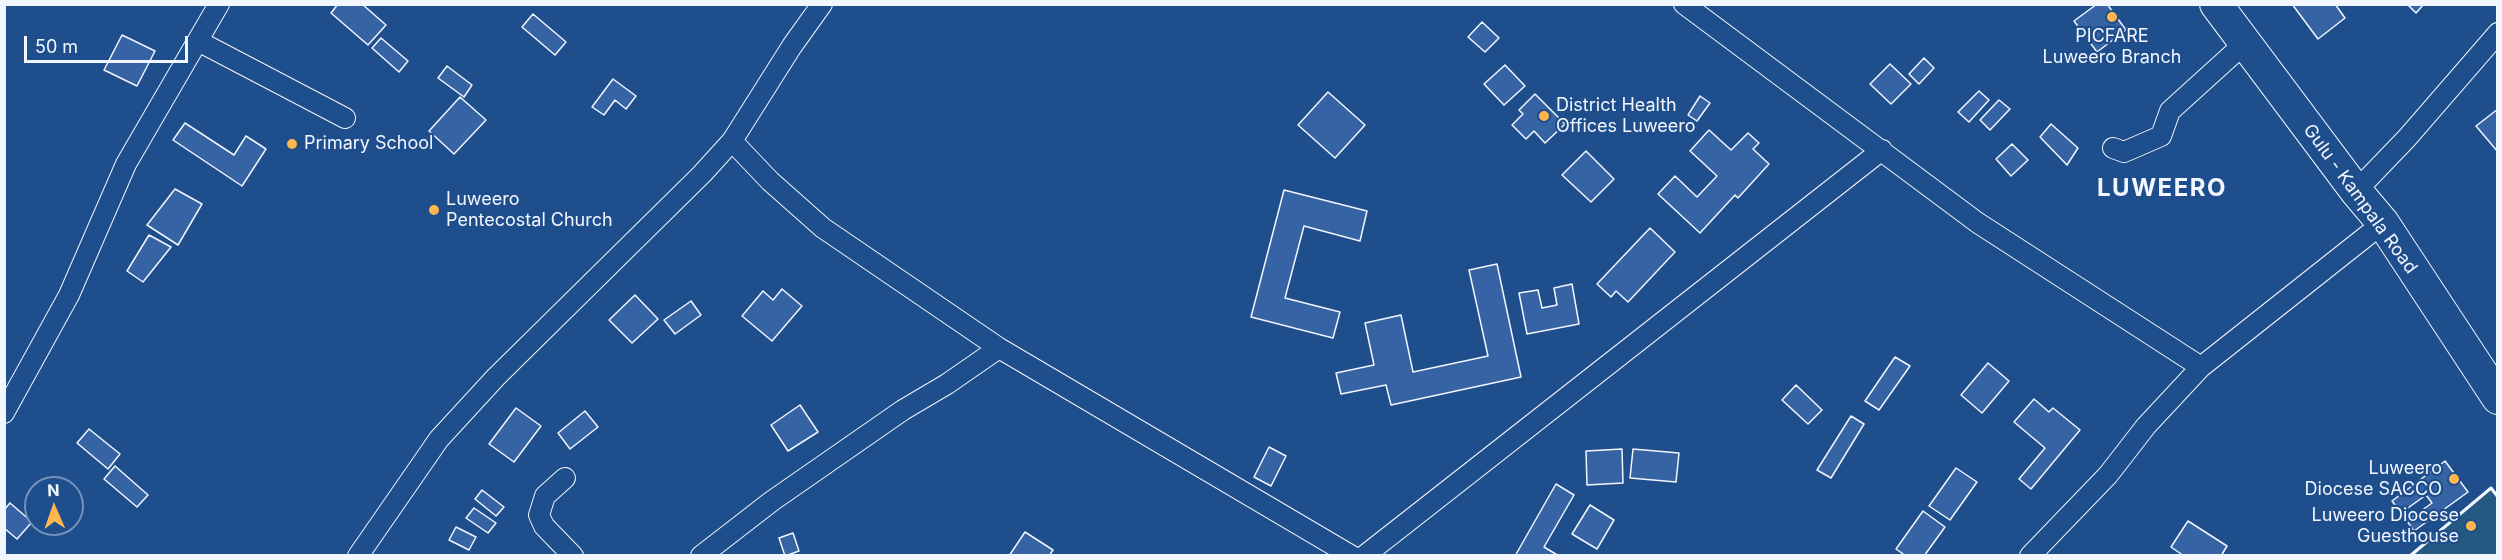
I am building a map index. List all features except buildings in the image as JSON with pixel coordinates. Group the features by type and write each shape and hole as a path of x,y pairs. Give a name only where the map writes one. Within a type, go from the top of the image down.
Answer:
{"main road":[{"name":"Gulu - Kampala Road","path":"2216,4 2356,191 2383,223 2498,398"}],"street":[{"path":"4,412 69,295 126,164 219,4"},
{"path":"358,555 439,439 496,377 702,174 732,141 792,46 822,4"},
{"path":"1684,4 1978,223 2201,367"},
{"path":"2356,191 2407,138 2498,33"},
{"path":"198,41 345,118"},
{"path":"2113,148 2124,152 2161,136 2170,111 2245,43"},
{"path":"732,141 770,180 823,228 999,348 1352,555"},
{"path":"1364,555 1882,150"},
{"path":"2030,555 2108,475 2146,426 2201,367 2383,223"},
{"path":"701,555 772,501 903,410 947,384 999,348"},
{"path":"565,478 545,496 539,515 544,526 573,555"}],"shaded area":[{"name":"Luweero Diocese Guesthouse","path":"2491,488 2497,497 2497,555 2410,555"}],"wall":[{"path":"2410,556 2491,488 2498,497"}],"place":[{"name":"PICFARE Luweero Branch","path":"2112,17"},
{"name":"District Health Offices Luweero","path":"1544,116"},
{"name":"Primary School","path":"292,144"},
{"name":"Luweero Pentecostal Church","path":"434,210"},
{"name":"Luweero Diocese SACCO","path":"2454,479"},
{"name":"Luweero Diocese Guesthouse","path":"2471,526"}],"district":[{"name":"LUWEERO","path":"2162,189"}]}
